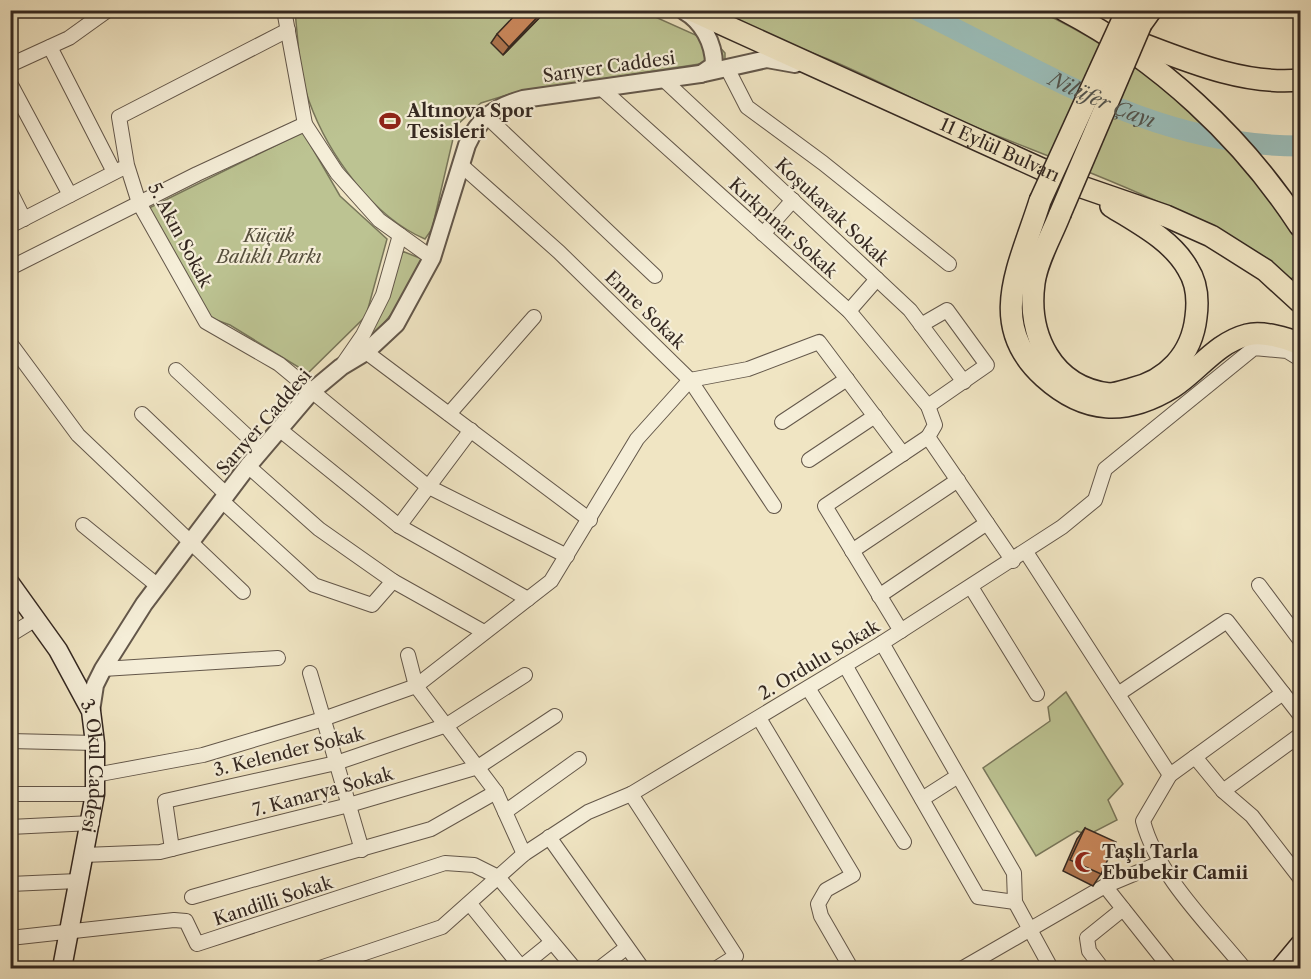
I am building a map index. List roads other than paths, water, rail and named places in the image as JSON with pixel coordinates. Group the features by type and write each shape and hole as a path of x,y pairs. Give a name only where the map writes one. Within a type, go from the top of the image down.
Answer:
{"main road":[{"name":"11 Eylül Bulvarı","path":"690,10 1086,189 1166,216 1211,236 1265,270 1300,302"},
{"path":"1064,10 1096,27 1214,69 1264,79 1300,80"},
{"path":"1136,15 1040,201 1013,288 1009,317 1016,340 1033,367 1060,392 1088,405 1109,409 1132,405 1173,387 1219,349 1248,335 1288,339 1300,344"},
{"path":"1086,189 1166,242 1189,269 1198,300 1194,337 1176,367 1147,385 1110,394 1075,382 1046,357 1034,318 1034,281 1136,15"},
{"path":"1096,27 1196,103 1247,153 1278,192 1300,226"},
{"name":"3. Okul Caddesi","path":"10,583 57,650 91,711 95,743 95,794 92,823 67,933 62,969"},
{"path":"1280,969 1300,944"}],"street":[{"path":"10,65 69,38 108,10"},
{"path":"285,10 305,124 337,173 379,220 432,258"},
{"path":"683,10 699,24 714,53 714,65 700,74"},
{"name":"5. Akın Sokak","path":"288,30 119,117 127,165 139,203 206,322 279,364 427,486 567,556"},
{"path":"50,47 114,172"},
{"name":"Sarıyer Caddesi","path":"91,711 95,685 144,604 248,466 311,392 341,367 366,352 396,324 432,258 461,165 475,128 485,115 504,104 523,99 700,74 774,59 820,70"},
{"path":"727,68 747,107 823,163 949,264"},
{"name":"Koşukavak Sokak","path":"663,79 877,279 921,325 964,382"},
{"path":"10,82 70,195"},
{"name":"Kırkpınar Sokak","path":"601,88 849,311 928,406"},
{"path":"485,115 655,276"},
{"path":"10,268 139,203 305,124"},
{"path":"10,226 127,165"},
{"name":"Emre Sokak","path":"461,165 559,252 690,380 774,506"},
{"path":"10,191 24,219"},
{"path":"763,234 793,200"},
{"path":"341,367 363,335 383,295 400,235"},
{"path":"849,311 877,279"},
{"path":"901,631 825,506 928,437 934,425 928,406 987,366 947,310 921,325"},
{"path":"449,414 534,317"},
{"path":"95,775 203,754 323,719 416,686 551,581 637,439 690,380 748,369 819,342 903,454"},
{"path":"10,343 78,435 243,592"},
{"name":"2. Ordulu Sokak","path":"325,968 442,927 524,854 588,812 631,794 1013,561 1095,500 1105,469 1254,348 1287,351 1300,359"},
{"path":"366,352 590,520"},
{"path":"176,370 262,450"},
{"path":"782,422 847,379"},
{"path":"142,414 314,585 372,605 393,581"},
{"path":"809,460 875,416"},
{"path":"279,429 399,526 528,599"},
{"path":"399,526 471,430"},
{"path":"928,437 1013,561"},
{"path":"248,466 319,529 393,581 484,632"},
{"path":"852,551 958,480"},
{"path":"879,596 987,523"},
{"path":"83,525 158,586"},
{"path":"1026,552 1170,775"},
{"path":"1259,585 1300,640"},
{"path":"971,587 1037,694"},
{"path":"10,635 36,619"},
{"path":"1118,694 1227,621 1300,715"},
{"path":"882,643 1014,873 1015,902 1051,969"},
{"path":"408,655 416,686 495,792 524,854"},
{"path":"103,669 278,658"},
{"path":"845,665 978,897 1015,902"},
{"path":"310,673 362,850"},
{"name":"3. Kelender Sokak","path":"172,849 165,801 336,763 447,725 525,675"},
{"path":"808,688 904,842"},
{"path":"1244,969 1160,863 1143,821 1170,775 1283,693"},
{"name":"7. Kanarya Sokak","path":"84,855 160,852 349,805 478,767 555,716"},
{"path":"759,718 854,875 826,890 818,904 821,916 851,969"},
{"path":"1223,791 1300,735"},
{"path":"10,741 95,743"},
{"path":"1195,757 1223,791 1252,816 1300,878"},
{"path":"504,812 579,759"},
{"path":"922,799 958,776"},
{"path":"192,897 431,829 495,792"},
{"path":"10,794 95,794"},
{"path":"631,794 736,956 717,969"},
{"path":"10,827 92,823"},
{"path":"549,837 642,969"},
{"name":"Kandilli Sokak","path":"67,933 174,920 186,921 197,944 446,863 474,865 498,877"},
{"path":"963,969 984,964 1030,930 1105,886 1160,863"},
{"path":"498,877 573,969"},
{"path":"10,884 78,881"},
{"path":"1105,886 1170,969"},
{"path":"470,904 521,968 552,942"},
{"path":"1102,969 1089,951 1087,938 1123,909"},
{"path":"10,938 67,933"},
{"path":"600,969 626,948"}],"waterway":[{"name":"Nilüfer Çayı","path":"917,10 1055,80 1148,119 1196,133 1247,143 1300,146"}],"place":[{"name":"Altınova Spor Tesisleri","path":"390,121"},
{"name":"Taşlı Tarla Ebubekir Camii","path":"1085,862"}],"park label":[{"name":"Küçük Balıklı Parkı","path":"269,246"}]}
